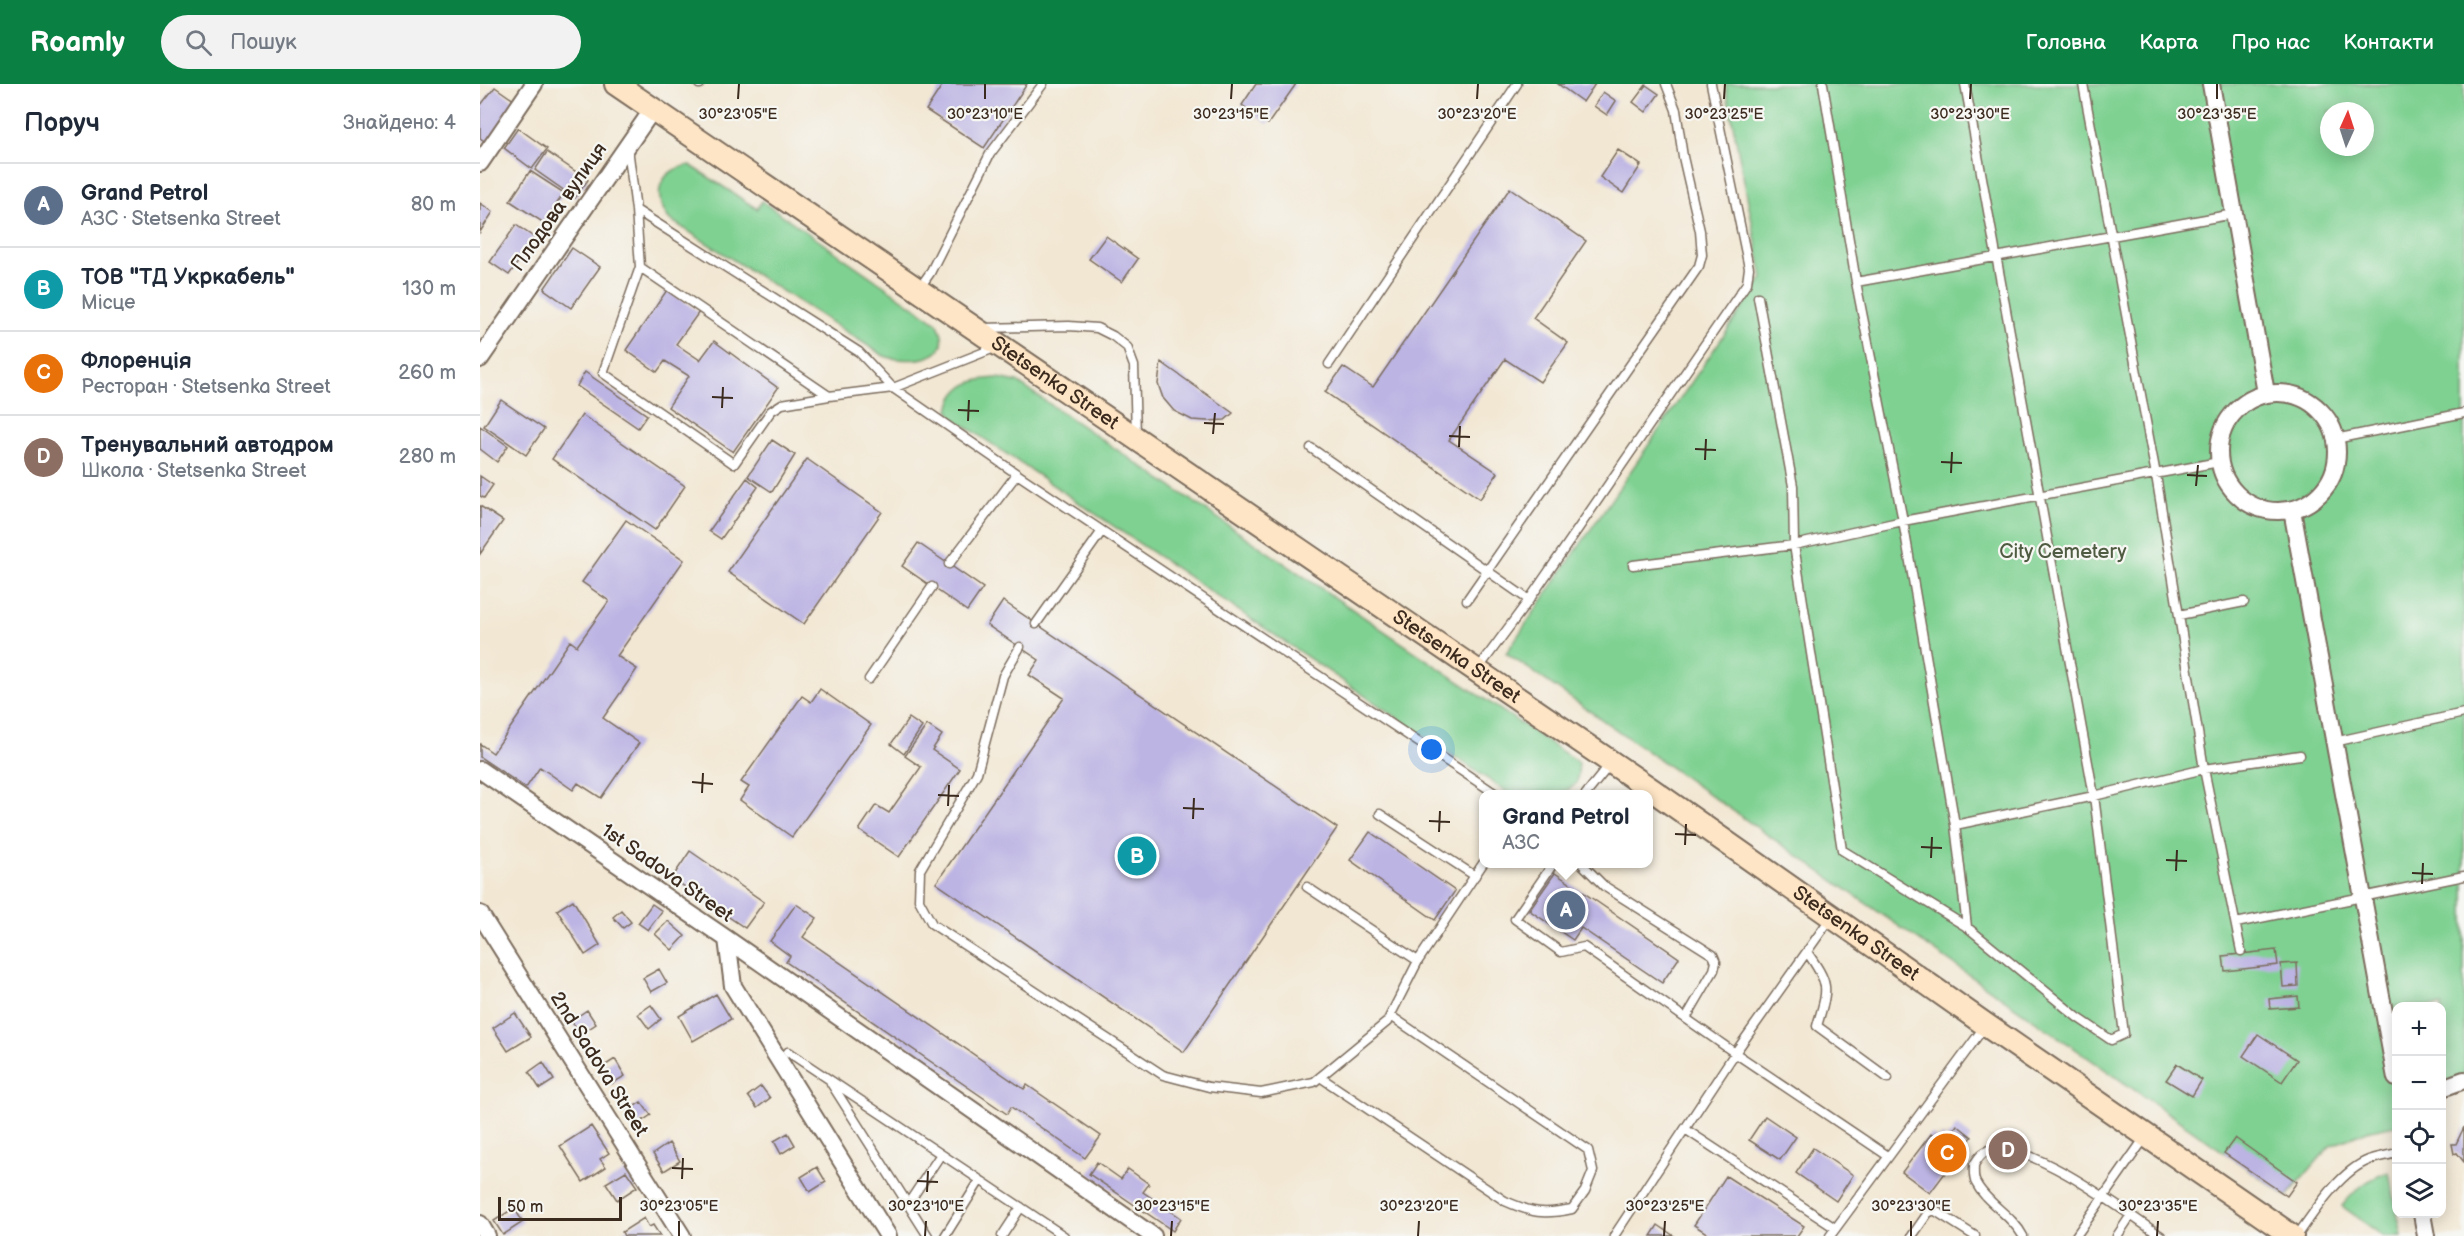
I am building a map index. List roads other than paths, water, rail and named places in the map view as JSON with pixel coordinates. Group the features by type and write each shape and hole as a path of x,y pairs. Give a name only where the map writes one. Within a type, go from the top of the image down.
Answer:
{"main road":[{"name":"Stetsenka Street","path":"616,84 1650,790"},
{"name":"Stetsenka Street","path":"1653,792 2292,1236"}],"street":[{"path":"480,163 534,84"},
{"path":"2211,84 2266,393"},
{"name":"Плодова вулиця","path":"480,359 653,109"},
{"path":"2266,393 2286,393 2305,399 2321,411 2332,427 2335,439 2337,461 2331,478 2315,498 2292,510 2274,511 2257,508 2242,499 2229,487 2219,462 2218,449 2222,430 2232,413 2247,400 2266,393"},
{"path":"2292,510 2393,1056"},
{"name":"1st Sadova Street","path":"480,770 727,939 733,986 888,1236"},
{"name":"2nd Sadova Street","path":"480,914 682,1236"},
{"path":"727,939 1153,1236"},
{"path":"2446,1087 2464,1080"},
{"path":"2423,1218 2426,1236"},
{"path":"480,1224 487,1236"}],"lane":[{"path":"918,290 930,273 990,154 1043,84"},
{"path":"1329,364 1517,84"},
{"path":"1467,600 1699,266 1702,255 1700,231 1683,157 1676,110 1666,84"},
{"path":"1476,672 1529,600 1747,283 1749,268 1711,84"},
{"path":"1823,84 1856,282 1903,521 1955,825 1966,927"},
{"path":"1758,297 1793,486 1794,544 1842,850 1966,927 2111,1040 2124,1034 2094,796 1965,84"},
{"path":"2083,84 2156,475 2204,768 2241,951"},
{"path":"628,145 640,267 603,373 734,464 771,411 782,404 893,388 1000,346"},
{"path":"636,210 859,352 893,388 1017,474 1489,790"},
{"path":"1856,282 2234,214"},
{"path":"640,267 829,396"},
{"path":"974,329 1069,326 1097,328 1113,336 1127,347 1134,366 1136,439"},
{"path":"2335,439 2464,413"},
{"path":"1311,448 1529,600"},
{"path":"1633,565 1794,544 1903,521 2219,462"},
{"path":"949,564 1017,474"},
{"path":"1036,624 1102,531"},
{"path":"869,679 932,587"},
{"path":"2179,615 2244,602"},
{"path":"1020,647 1003,675 978,773 920,870 919,900 932,924 1163,1075 1209,1087 1261,1093 1314,1082 1387,1022 1418,962 1480,868"},
{"path":"2333,742 2464,713"},
{"path":"1955,825 2094,796 2204,768 2300,755"},
{"path":"1590,790 1611,763"},
{"path":"1380,814 1474,876"},
{"path":"1550,868 1515,919 1560,952 1584,947 1888,1156"},
{"path":"1586,868 1604,886 1713,955 1716,962 1714,970 1686,1018"},
{"path":"2236,922 2464,876"},
{"path":"1307,887 1418,962"},
{"path":"1614,1236 1736,1053 1832,916"},
{"path":"1807,952 1821,972 1827,993 1817,1026 1888,1078"},
{"path":"1320,1077 1505,1201 1531,1212 1551,1214 1572,1209 1585,1191 1593,1172 1588,1150 1390,1016"},
{"path":"1685,1129 1833,1232 1986,1025"},
{"path":"788,1053 1062,1235"},
{"path":"829,1080 928,1236"},
{"path":"2076,1236 2146,1136"},
{"path":"2024,1236 2017,1224 1981,1191 1975,1182 1974,1165 1984,1151 2005,1149 2057,1168 2161,1236"},
{"path":"908,1204 941,1154"},
{"path":"2297,1236 2330,1192 2350,1172 2367,1160 2392,1155"},
{"path":"945,1236 980,1180"},
{"path":"1002,1236 1021,1207"},
{"path":"1912,1236 1928,1214 1934,1210 1975,1236"},
{"path":"2117,1236 2131,1215"}],"place":[{"name":"ТОВ \"ТД Укркабель\"","path":"1137,856"},
{"name":"Grand Petrol","path":"1566,910"},
{"name":"Тренувальний автодром","path":"2008,1150"},
{"name":"Флоренція","path":"1947,1153"}],"park label":[{"name":"City Cemetery","path":"2063,552"}]}
